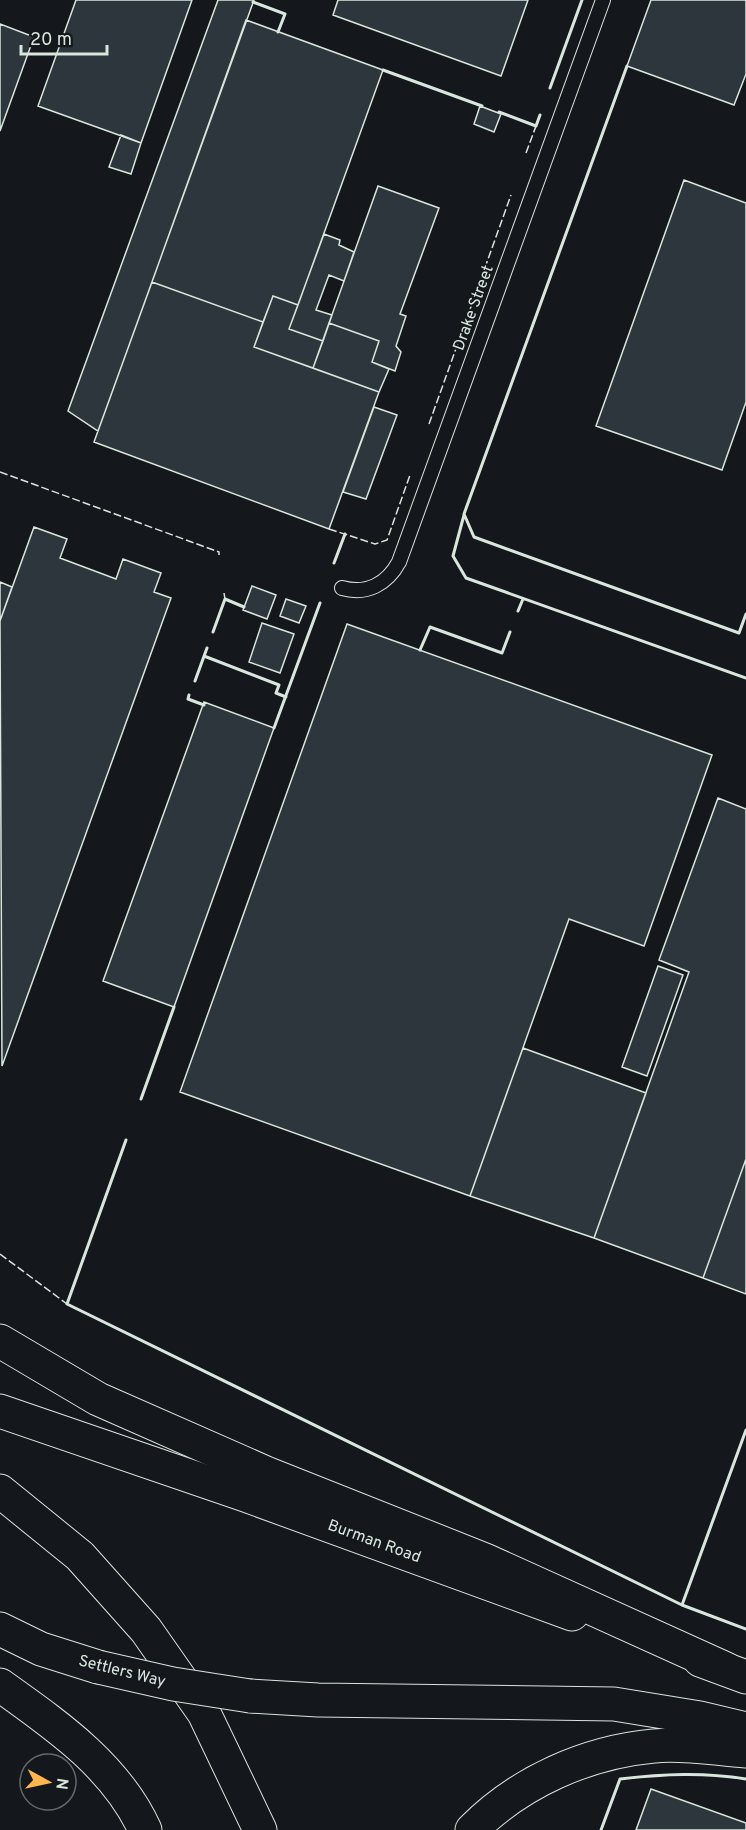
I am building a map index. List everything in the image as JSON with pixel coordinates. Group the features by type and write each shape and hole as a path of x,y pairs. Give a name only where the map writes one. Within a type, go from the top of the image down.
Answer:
{"main road":[{"path":"0,1341 98,1399 266,1473 485,1560 736,1673"},
{"name":"Burman Road","path":"0,1411 245,1495 736,1673"},
{"path":"0,1491 80,1557 146,1630 204,1713 260,1830"},
{"name":"Settlers Way","path":"0,1629 41,1650 98,1667 173,1684 250,1696 318,1700 614,1704 700,1718 746,1729"},
{"path":"0,1685 103,1767 134,1805 145,1830"},
{"path":"472,1830 531,1785 596,1756 656,1745 746,1751"}],"lane":[{"name":"Drake Street","path":"342,588 352,591 371,589 387,579 399,562 603,0"}],"building":[{"path":"76,0 192,0 141,143 38,106"},
{"path":"218,0 254,0 98,431 68,411"},
{"path":"338,0 528,0 501,76 333,15"},
{"path":"651,0 746,0 746,74 734,105 627,66"},
{"path":"246,20 383,70 298,305 273,296 263,322 152,282"},
{"path":"0,24 34,37 0,131"},
{"path":"480,106 501,114 494,132 474,124"},
{"path":"121,135 141,143 131,174 109,167"},
{"path":"684,180 746,203 746,402 722,470 596,426"},
{"path":"378,186 439,208 400,314 406,316 396,346 401,352 395,371 372,362 379,341 329,323"},
{"path":"324,234 340,240 339,245 354,252 344,281 329,275 316,310 332,315 323,341 289,329"},
{"path":"152,282 263,322 254,347 379,392 329,529 94,442"},
{"path":"273,296 298,305 289,329 323,341 313,368 254,347"},
{"path":"329,323 379,341 372,362 389,369 379,392 313,368"},
{"path":"374,407 397,415 366,499 343,492"},
{"path":"34,527 67,539 60,558 116,579 123,559 161,573 154,592 171,598 2,1066 0,621"},
{"path":"0,582 12,587 0,621"},
{"path":"252,586 276,595 267,619 243,610"},
{"path":"286,599 306,606 299,623 280,616"},
{"path":"262,623 294,634 280,673 249,662"},
{"path":"347,624 712,755 644,946 569,919 470,1196 180,1092"},
{"path":"204,702 274,728 174,1007 103,981"},
{"path":"718,798 746,809 746,1159 703,1278 594,1238 689,972 659,960"},
{"path":"658,966 683,975 647,1076 622,1067"},
{"path":"523,1048 646,1093 594,1238 470,1196"},
{"path":"746,1159 746,1294 703,1278"},
{"path":"651,1789 746,1823 746,1830 636,1830"}],"fence":[{"path":"526,153 536,126"},
{"path":"429,424 511,195"},
{"path":"0,472 219,552 219,555"},
{"path":"329,529 375,544 387,540 410,475"},
{"path":"224,593 225,599"},
{"path":"0,1254 67,1304"}],"wall":[{"path":"550,88 582,0"},
{"path":"253,2 285,14 278,32"},
{"path":"627,66 464,514 474,537 739,633 746,614"},
{"path":"383,70 482,106"},
{"path":"499,112 536,126 540,115"},
{"path":"464,515 453,556 466,578 746,678"},
{"path":"334,563 345,534"},
{"path":"213,632 225,599 244,607"},
{"path":"518,611 523,599"},
{"path":"274,728 320,603"},
{"path":"420,650 430,627 502,653 510,632"},
{"path":"195,681 207,648"},
{"path":"204,656 279,685 276,693 286,697"},
{"path":"189,695 188,699 204,705"},
{"path":"141,1099 174,1007"},
{"path":"126,1140 67,1304 682,1605"},
{"path":"746,1430 682,1605 746,1629"},
{"path":"601,1830 620,1779 683,1774 746,1779"}]}
